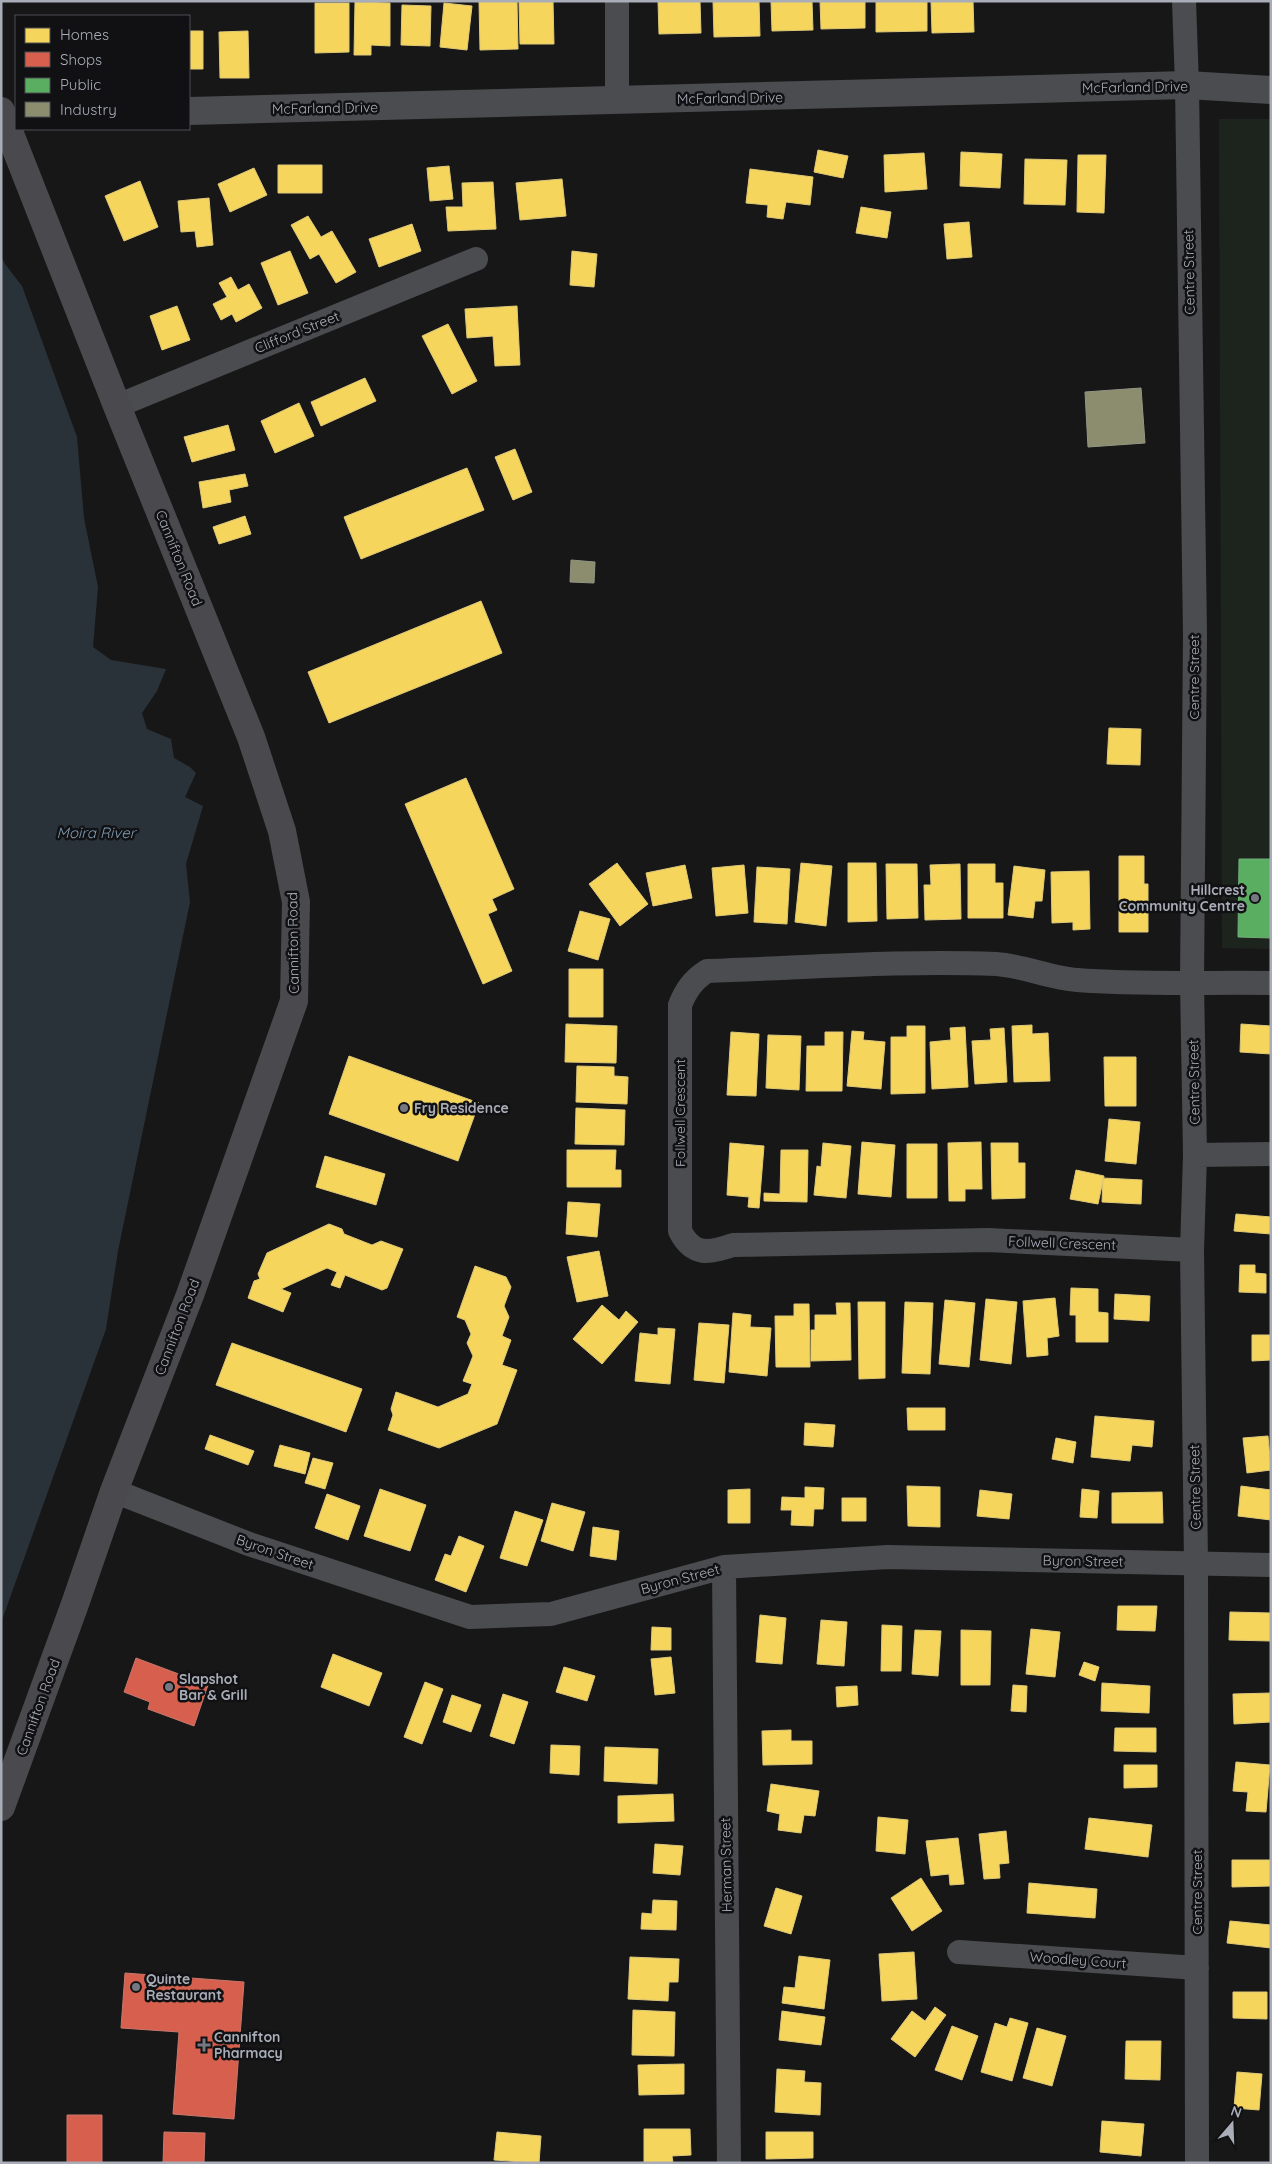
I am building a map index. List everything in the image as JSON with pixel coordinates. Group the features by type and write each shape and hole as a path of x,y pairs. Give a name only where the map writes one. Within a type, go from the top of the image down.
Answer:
{"main road":[{"name":"Cannifton Road","path":"1,1807 114,1491 190,1295 294,1001 296,902 282,831 252,737 117,406 8,118"}],"street":[{"path":"617,1 617,100"},
{"name":"Centre Street","path":"1184,1 1187,85 1195,634 1192,982 1195,1155 1192,1250 1196,1563 1197,2163"},
{"name":"McFarland Drive","path":"190,111 1187,85 1271,90"},
{"name":"Clifford Street","path":"117,406 476,259"},
{"name":"Follwell Crescent","path":"1192,1250 988,1240 733,1245 712,1252 694,1248 686,1243 680,1231 680,1005 686,990 696,978 707,971 849,965 996,964 1024,967 1074,980 1271,983"},
{"path":"1195,1155 1271,1154"},
{"name":"Byron Street","path":"114,1491 249,1544 470,1617 551,1614 724,1567 888,1557 1271,1565"},
{"name":"Herman Street","path":"724,1567 729,2163"},
{"name":"Woodley Court","path":"959,1952 1197,1968"}],"shaded area":[{"path":"1219,119 1271,119 1271,949 1222,948"}],"water":[{"name":"Moira River","path":"1,256 22,286 77,437 84,518 98,587 93,647 111,660 166,669 157,691 142,713 147,729 171,739 174,758 190,767 196,773 185,797 203,806 186,864 190,902 118,1251 106,1329 1,1623"}],"building: Homes":[{"path":"479,1 517,1 518,49 480,50"},
{"path":"519,1 553,1 554,44 520,44"},
{"path":"658,1 700,1 701,33 659,34"},
{"path":"713,1 759,1 760,36 714,37"},
{"path":"771,1 812,1 813,30 772,31"},
{"path":"820,1 865,1 865,28 821,29"},
{"path":"876,1 927,1 927,31 876,32"},
{"path":"931,1 973,1 974,32 932,33"},
{"path":"355,2 390,3 390,46 371,45 371,55 354,55"},
{"path":"315,3 349,3 349,52 315,53"},
{"path":"444,3 472,6 467,50 440,47"},
{"path":"402,5 431,6 430,46 401,45"},
{"path":"190,31 203,31 203,69 190,69"},
{"path":"248,31 249,78 220,78 219,32"},
{"path":"818,150 848,156 843,178 814,172"},
{"path":"961,152 1002,154 1000,188 960,186"},
{"path":"924,153 927,189 885,192 884,155"},
{"path":"1078,155 1106,155 1104,213 1077,212"},
{"path":"1025,159 1067,160 1065,205 1024,204"},
{"path":"278,165 322,165 322,193 278,193"},
{"path":"449,166 453,199 430,201 427,168"},
{"path":"254,168 267,195 230,212 218,184"},
{"path":"750,169 813,177 810,205 786,202 783,219 767,217 768,205 746,203"},
{"path":"562,179 566,216 520,220 516,183"},
{"path":"140,181 158,227 124,241 105,196"},
{"path":"493,182 496,229 448,231 446,207 463,207 462,183"},
{"path":"209,198 213,245 197,247 195,231 181,232 178,201"},
{"path":"861,207 891,212 887,238 856,233"},
{"path":"308,216 321,237 332,231 356,272 336,283 319,254 310,259 291,225"},
{"path":"969,222 972,257 947,259 944,224"},
{"path":"412,224 421,251 379,267 369,239"},
{"path":"290,251 308,293 278,305 261,263"},
{"path":"572,251 597,254 594,287 570,285"},
{"path":"231,277 238,290 249,284 262,308 236,322 232,314 221,320 213,304 227,297 219,283"},
{"path":"177,306 190,340 162,350 150,316"},
{"path":"517,306 520,365 495,366 493,336 467,338 465,309"},
{"path":"448,324 477,381 452,394 422,336"},
{"path":"365,378 376,401 321,426 311,402"},
{"path":"299,403 314,436 275,453 261,421"},
{"path":"228,425 235,450 192,462 184,437"},
{"path":"515,449 532,492 513,500 495,457"},
{"path":"467,468 484,510 361,559 344,517"},
{"path":"245,474 248,486 229,490 231,502 203,508 199,482"},
{"path":"245,516 251,534 219,544 213,527"},
{"path":"481,601 502,653 329,723 308,672"},
{"path":"1109,728 1141,729 1140,765 1107,764"},
{"path":"466,778 514,889 492,899 497,910 488,914 512,971 483,984 405,804"},
{"path":"1119,856 1144,856 1144,884 1148,884 1148,932 1119,932"},
{"path":"617,863 648,904 620,926 589,884"},
{"path":"801,863 832,866 826,926 795,922"},
{"path":"848,863 876,863 877,921 848,922"},
{"path":"886,864 917,864 918,918 887,919"},
{"path":"960,864 961,919 925,920 924,885 931,885 930,865"},
{"path":"968,864 995,864 995,883 1003,883 1003,918 968,918"},
{"path":"685,865 692,898 653,906 646,873"},
{"path":"744,865 748,913 716,916 712,868"},
{"path":"1014,866 1045,870 1042,901 1035,901 1033,918 1008,915"},
{"path":"757,867 790,869 787,924 754,922"},
{"path":"1089,871 1090,929 1073,930 1073,922 1052,923 1051,872"},
{"path":"580,911 610,919 598,960 568,951"},
{"path":"569,969 603,969 603,1017 569,1017"},
{"path":"566,1024 617,1026 616,1063 565,1062"},
{"path":"1241,1024 1271,1026 1271,1054 1240,1052"},
{"path":"1032,1025 1032,1034 1048,1033 1050,1081 1014,1082 1012,1026"},
{"path":"907,1026 925,1026 925,1093 891,1094 891,1037 907,1037"},
{"path":"965,1027 968,1087 932,1089 930,1042 951,1040 950,1028"},
{"path":"1004,1028 1007,1082 975,1084 972,1041 991,1040 990,1029"},
{"path":"852,1031 864,1032 863,1040 885,1042 881,1089 847,1086"},
{"path":"731,1032 759,1034 756,1096 727,1095"},
{"path":"825,1032 843,1032 842,1091 806,1091 807,1046 825,1046"},
{"path":"768,1035 801,1036 799,1090 766,1088"},
{"name":"Fry Residence","path":"349,1056 479,1103 458,1161 329,1114"},
{"path":"1104,1057 1136,1057 1136,1106 1105,1106"},
{"path":"577,1066 614,1067 614,1076 628,1077 627,1104 576,1102"},
{"path":"576,1108 625,1110 624,1145 575,1144"},
{"path":"1109,1119 1140,1122 1136,1164 1105,1161"},
{"path":"862,1142 895,1145 891,1197 858,1194"},
{"path":"981,1142 982,1189 965,1189 965,1201 949,1201 948,1143"},
{"path":"730,1143 764,1146 759,1208 748,1207 749,1197 727,1195"},
{"path":"823,1143 851,1146 846,1198 814,1195 817,1166 821,1167"},
{"path":"991,1143 1018,1143 1018,1163 1025,1163 1025,1198 992,1199"},
{"path":"907,1144 937,1144 937,1198 907,1198"},
{"path":"567,1150 616,1150 615,1170 621,1170 621,1187 567,1187"},
{"path":"781,1150 808,1150 807,1202 764,1201 764,1193 780,1194"},
{"path":"325,1156 385,1174 376,1205 316,1187"},
{"path":"1076,1170 1104,1176 1098,1204 1070,1199"},
{"path":"1103,1178 1142,1180 1141,1204 1102,1202"},
{"path":"568,1202 600,1204 597,1237 566,1234"},
{"path":"1236,1214 1271,1217 1271,1234 1234,1231"},
{"path":"329,1224 342,1229 344,1234 372,1245 381,1241 403,1249 387,1288 382,1290 345,1275 340,1288 331,1285 337,1272 327,1268 281,1289 291,1293 283,1312 248,1298 254,1281 260,1279 258,1274 267,1253"},
{"path":"599,1251 608,1296 577,1302 567,1257"},
{"path":"1240,1265 1255,1265 1255,1273 1266,1274 1266,1293 1239,1292"},
{"path":"475,1266 506,1277 511,1287 504,1306 509,1317 502,1336 511,1340 502,1365 517,1370 497,1424 439,1448 388,1430 393,1415 391,1409 396,1392 438,1407 468,1394 472,1384 463,1381 473,1356 467,1343 471,1334 465,1320 457,1317"},
{"path":"1071,1288 1098,1289 1098,1312 1108,1313 1108,1342 1076,1342 1076,1315 1070,1315"},
{"path":"1115,1294 1150,1296 1149,1321 1114,1319"},
{"path":"1055,1298 1059,1336 1047,1338 1048,1355 1027,1357 1023,1301"},
{"path":"986,1299 1017,1302 1011,1364 980,1360"},
{"path":"945,1300 975,1303 969,1367 939,1364"},
{"path":"858,1302 885,1302 885,1378 859,1379"},
{"path":"905,1302 933,1303 930,1374 902,1373"},
{"path":"836,1303 850,1303 851,1360 811,1361 811,1330 815,1330 815,1315 837,1315"},
{"path":"794,1304 809,1304 810,1367 776,1367 775,1316 794,1316"},
{"path":"602,1305 619,1320 626,1311 638,1322 602,1364 573,1339"},
{"path":"733,1313 751,1315 750,1327 771,1328 767,1376 729,1372"},
{"path":"699,1323 729,1325 724,1383 694,1380"},
{"path":"658,1328 675,1329 670,1384 635,1381 640,1333 658,1335"},
{"path":"1252,1335 1271,1335 1271,1360 1252,1361"},
{"path":"232,1343 362,1389 346,1432 216,1385"},
{"path":"907,1408 945,1408 945,1430 908,1430"},
{"path":"1095,1416 1154,1421 1152,1447 1132,1445 1130,1461 1091,1457"},
{"path":"805,1423 835,1425 833,1447 804,1445"},
{"path":"210,1435 254,1451 248,1465 205,1449"},
{"path":"1268,1436 1271,1470 1247,1473 1243,1438"},
{"path":"1056,1438 1076,1442 1073,1463 1052,1459"},
{"path":"280,1445 310,1453 305,1474 274,1466"},
{"path":"313,1458 333,1463 325,1489 305,1483"},
{"path":"907,1486 940,1487 940,1527 908,1526"},
{"path":"1241,1486 1271,1490 1271,1520 1238,1516"},
{"path":"805,1487 824,1488 823,1509 814,1509 813,1526 791,1525 792,1510 781,1510 782,1497 805,1498"},
{"path":"380,1489 426,1505 410,1551 364,1536"},
{"path":"750,1489 750,1523 728,1523 728,1490"},
{"path":"1082,1489 1099,1491 1097,1518 1080,1517"},
{"path":"980,1490 1012,1494 1009,1519 977,1516"},
{"path":"1162,1492 1163,1523 1112,1523 1112,1493"},
{"path":"327,1494 360,1506 348,1540 315,1528"},
{"path":"842,1498 866,1498 866,1521 842,1521"},
{"path":"552,1503 585,1512 573,1551 541,1541"},
{"path":"515,1511 543,1520 527,1566 500,1558"},
{"path":"593,1527 619,1531 616,1560 590,1556"},
{"path":"459,1536 484,1546 466,1592 435,1580 445,1554 451,1556"},
{"path":"1118,1606 1157,1606 1155,1631 1117,1630"},
{"path":"1230,1612 1271,1613 1271,1641 1229,1640"},
{"path":"760,1615 786,1618 782,1664 756,1662"},
{"path":"821,1620 847,1622 844,1666 817,1664"},
{"path":"882,1625 902,1626 901,1671 881,1671"},
{"path":"652,1627 671,1628 671,1650 651,1650"},
{"path":"1031,1629 1060,1632 1055,1677 1026,1674"},
{"path":"915,1630 941,1631 938,1676 912,1674"},
{"path":"961,1630 991,1631 990,1685 961,1685"},
{"path":"333,1654 382,1673 369,1706 321,1687"},
{"path":"671,1657 675,1693 655,1695 651,1659"},
{"path":"1084,1662 1099,1667 1095,1681 1079,1675"},
{"path":"564,1667 595,1676 587,1701 556,1692"},
{"path":"425,1682 443,1689 422,1744 404,1737"},
{"path":"1102,1683 1150,1686 1149,1713 1101,1711"},
{"path":"1013,1685 1027,1686 1026,1712 1011,1711"},
{"path":"857,1686 858,1705 837,1707 836,1687"},
{"path":"1271,1693 1271,1722 1234,1724 1233,1694"},
{"path":"503,1694 528,1702 514,1744 490,1736"},
{"path":"452,1695 481,1705 471,1732 443,1722"},
{"path":"1115,1728 1156,1728 1156,1752 1114,1751"},
{"path":"791,1730 791,1741 812,1741 812,1764 763,1765 762,1731"},
{"path":"551,1745 580,1746 579,1775 550,1773"},
{"path":"605,1747 658,1749 657,1784 604,1781"},
{"path":"1236,1762 1270,1765 1266,1812 1246,1811 1248,1792 1233,1791"},
{"path":"1124,1765 1157,1765 1157,1787 1124,1788"},
{"path":"771,1784 819,1791 815,1816 804,1815 801,1833 778,1830 780,1814 767,1811"},
{"path":"673,1794 674,1821 618,1823 618,1796"},
{"path":"878,1817 908,1820 905,1854 876,1851"},
{"path":"1089,1818 1152,1825 1148,1857 1085,1849"},
{"path":"1006,1831 1009,1863 999,1864 1000,1878 984,1879 979,1834"},
{"path":"958,1838 964,1884 950,1885 949,1874 931,1876 926,1841"},
{"path":"655,1844 683,1846 680,1875 653,1873"},
{"path":"1232,1860 1271,1860 1271,1886 1232,1887"},
{"path":"921,1878 942,1911 912,1931 891,1898"},
{"path":"1029,1883 1097,1889 1095,1918 1027,1913"},
{"path":"776,1888 802,1896 791,1934 764,1926"},
{"path":"653,1900 677,1901 676,1930 641,1929 642,1913 652,1914"},
{"path":"1230,1921 1271,1925 1271,1948 1227,1943"},
{"path":"914,1952 917,1999 882,2001 879,1954"},
{"path":"799,1956 830,1960 824,2009 782,2003 784,1987 795,1988"},
{"path":"630,1957 679,1959 678,1982 669,1982 668,2001 628,1999"},
{"path":"1233,1992 1267,1992 1267,2019 1233,2018"},
{"path":"935,2007 946,2015 915,2057 891,2039 912,2011 925,2021"},
{"path":"633,2010 675,2012 674,2056 632,2055"},
{"path":"782,2011 825,2017 821,2045 779,2040"},
{"path":"1010,2018 1028,2023 1012,2081 981,2072 995,2023 1007,2027"},
{"path":"952,2026 978,2036 962,2080 935,2070"},
{"path":"1037,2028 1066,2036 1052,2086 1023,2078"},
{"path":"1126,2041 1161,2041 1160,2080 1125,2079"},
{"path":"684,2064 684,2094 639,2095 638,2065"},
{"path":"777,2069 805,2071 804,2082 821,2083 820,2115 775,2112"},
{"path":"1237,2072 1262,2074 1259,2110 1234,2108"},
{"path":"1102,2121 1144,2124 1141,2156 1100,2152"},
{"path":"644,2129 690,2129 691,2155 672,2156 673,2163 644,2163"},
{"path":"497,2132 541,2136 539,2163 494,2160"},
{"path":"766,2132 813,2132 813,2158 766,2159"}],"building: Shops":[{"path":"136,1658 208,1685 194,1726 148,1709 150,1702 124,1692"},
{"path":"125,1973 244,1982 234,2119 173,2114 179,2032 121,2028"},
{"path":"67,2115 102,2115 102,2163 67,2163"},
{"path":"164,2132 205,2133 204,2163 163,2163"}],"building: Public":[{"name":"Hillcrest Community Centre","path":"1239,859 1271,859 1271,938 1238,937"}],"building: Industry":[{"path":"1141,388 1145,443 1088,447 1085,392"},
{"path":"571,560 595,562 594,583 570,582"}],"place":[{"name":"Hillcrest Community Centre","path":"1255,898"},
{"name":"Fry Residence","path":"404,1108"},
{"name":"Slapshot Bar & Grill","path":"169,1687"},
{"name":"Quinte Restaurant","path":"136,1987"},
{"name":"Cannifton Pharmacy","path":"204,2045"}]}
